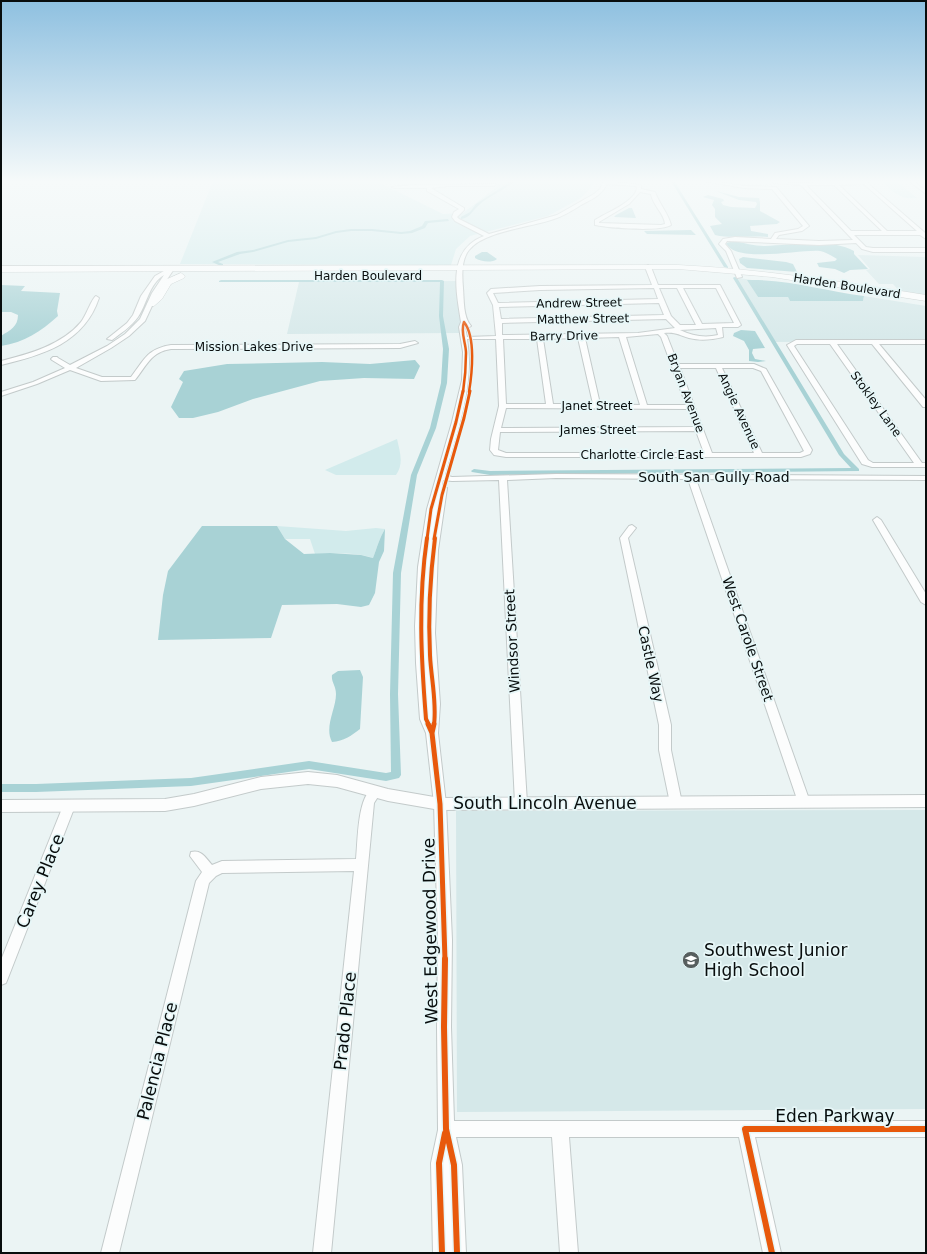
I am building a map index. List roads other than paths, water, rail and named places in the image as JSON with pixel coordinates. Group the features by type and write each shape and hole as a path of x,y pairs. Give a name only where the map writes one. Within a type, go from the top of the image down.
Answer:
{"main road":[{"name":"Harden Boulevard","path":"1,269 461,272"},
{"name":"Harden Boulevard","path":"1,277 161,277 461,272 650,271 738,274 924,301"},
{"path":"151,304 159,297 168,282 180,276"}],"street":[{"name":"West Edgewood Drive","path":"442,477 462,400 466,366 466,352 462,327 464,322 460,287 461,272 465,251 474,242 480,240"},
{"path":"729,240 723,241 722,244 728,251 738,274"},
{"path":"742,240 819,243 856,241 862,247 867,249 926,250"},
{"path":"1,388 71,364 103,344 129,324 136,315 144,296 161,277 171,269"},
{"path":"650,271 668,317 676,328 690,337 712,339 721,336 720,329 717,325"},
{"path":"1,394 35,383 118,341 136,328 143,320 151,304 161,277"},
{"path":"498,430 503,406 499,320 496,304 490,293 492,290 680,286 699,326"},
{"name":"Barry Drive","path":"469,338 622,335 660,333 676,328 699,326 738,325 718,286 680,286"},
{"path":"1,363 38,352 70,335 83,325 92,311 96,298"},
{"name":"Andrew Street","path":"496,304 662,301"},
{"name":"Matthew Street","path":"499,320 668,317"},
{"name":"West Edgewood Drive","path":"457,1253 454,1165 446,1129 444,1027 445,940 440,804 432,733 426,719 424,700 421,648 421,594 426,540 431,509 464,420 468,397 472,358 468,326 464,322"},
{"name":"Bryan Avenue","path":"660,333 664,336 709,455"},
{"path":"622,335 644,406"},
{"path":"581,336 597,406"},
{"path":"540,337 550,406"},
{"path":"923,465 872,465 862,459 790,345 791,343 923,342 926,350"},
{"name":"Mission Lakes Drive","path":"71,364 86,374 100,379 132,379 151,355 159,349 171,347 400,346 415,343"},
{"name":"Stokley Lane","path":"833,343 923,465"},
{"path":"875,343 926,405"},
{"name":"Mission Lakes Drive","path":"38,352 55,358 54,359 100,372 108,378"},
{"path":"675,366 718,366"},
{"name":"Charlotte Circle East","path":"498,430 494,450 497,453 506,455 792,455 804,454 807,452 808,450 764,370 758,367 718,366"},
{"name":"Angie Avenue","path":"718,366 759,455"},
{"path":"86,374 94,370"},
{"name":"Janet Street","path":"503,406 691,406"},
{"name":"James Street","path":"498,430 699,429"},
{"name":"South San Gully Road","path":"442,477 503,478 556,476 926,478"},
{"name":"West Carole Street","path":"691,477 804,802"},
{"name":"Windsor Street","path":"503,478 520,803"},
{"path":"878,520 926,602"},
{"name":"Castle Way","path":"632,528 624,538 665,725 665,750 676,802"},
{"name":"South Lincoln Avenue","path":"1,806 165,805 194,800 212,794 261,783 294,779 337,781 388,796 440,804 926,802"},
{"name":"Prado Place","path":"322,1253 368,802 375,792"},
{"name":"Carey Place","path":"1,978 69,806"},
{"path":"196,856 210,872 222,867 361,866"},
{"name":"Palencia Place","path":"110,1253 203,881 210,872"},
{"path":"745,1128 772,1253"},
{"name":"Eden Parkway","path":"446,1129 926,1128"},
{"name":"West Edgewood Drive","path":"439,1253 439,1163 446,1129"},
{"path":"560,1129 569,1253"},
{"name":"West Edgewood Drive","path":"440,1226 442,1253"}],"waterway":[{"path":"221,265 214,262 239,253 253,251 288,241 302,240"},
{"path":"709,240 726,267"},
{"path":"474,471 490,473 857,470 842,455 735,278"},
{"path":"1,788 191,782 309,765 386,777 396,775 394,694 397,573 414,475 433,428 444,383 446,349 441,316 442,281 221,281"}],"place":[{"name":"Southwest Junior High School","path":"691,960"}]}
